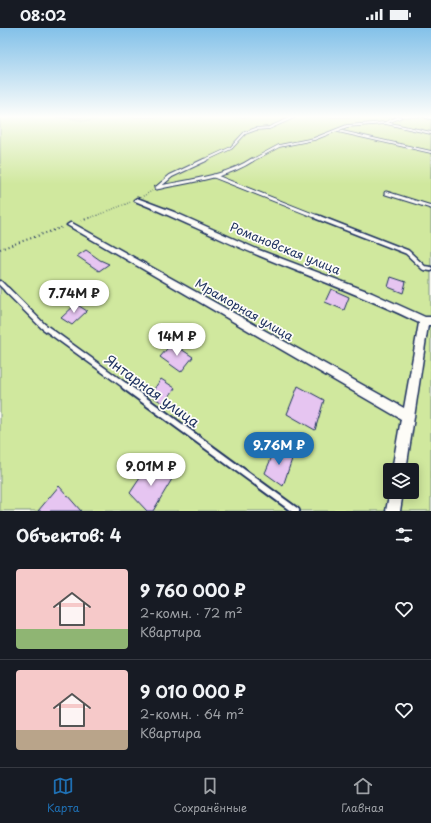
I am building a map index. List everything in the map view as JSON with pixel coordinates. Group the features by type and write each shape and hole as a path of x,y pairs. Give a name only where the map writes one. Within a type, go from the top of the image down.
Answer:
{"street":[{"name":"Романовская улица","path":"137,200 160,208 274,259 427,321"},
{"name":"Мраморная улица","path":"70,225 407,416"},
{"path":"400,463 407,416 427,321"},
{"path":"393,511 395,499"}],"lane":[{"path":"239,140 231,148 171,176 156,188 213,176 242,167 258,156 279,146 311,140"},
{"path":"375,140 431,152"},
{"path":"213,176 407,252 424,268 431,269"},
{"path":"386,193 431,208"},
{"name":"Янтарная улица","path":"0,283 43,326 296,511"}],"green space":[{"path":"0,140 431,140 431,511 393,511 396,499 419,499 419,463 383,463 383,499 389,499 388,511 0,511"}],"building":[{"path":"86,250 100,260 109,264 99,271 77,256"},
{"path":"391,277 406,282 403,293 388,287"},
{"path":"331,289 349,297 344,310 325,302"},
{"path":"76,304 87,311 72,325 61,318"},
{"path":"172,343 193,357 181,372 160,357"},
{"path":"161,379 175,388 164,404 150,395"},
{"path":"298,386 324,400 315,430 287,414"},
{"path":"276,447 292,459 283,486 265,473"},
{"path":"152,460 172,479 153,511 147,511 130,493"},
{"path":"59,486 81,511 38,511"}]}
